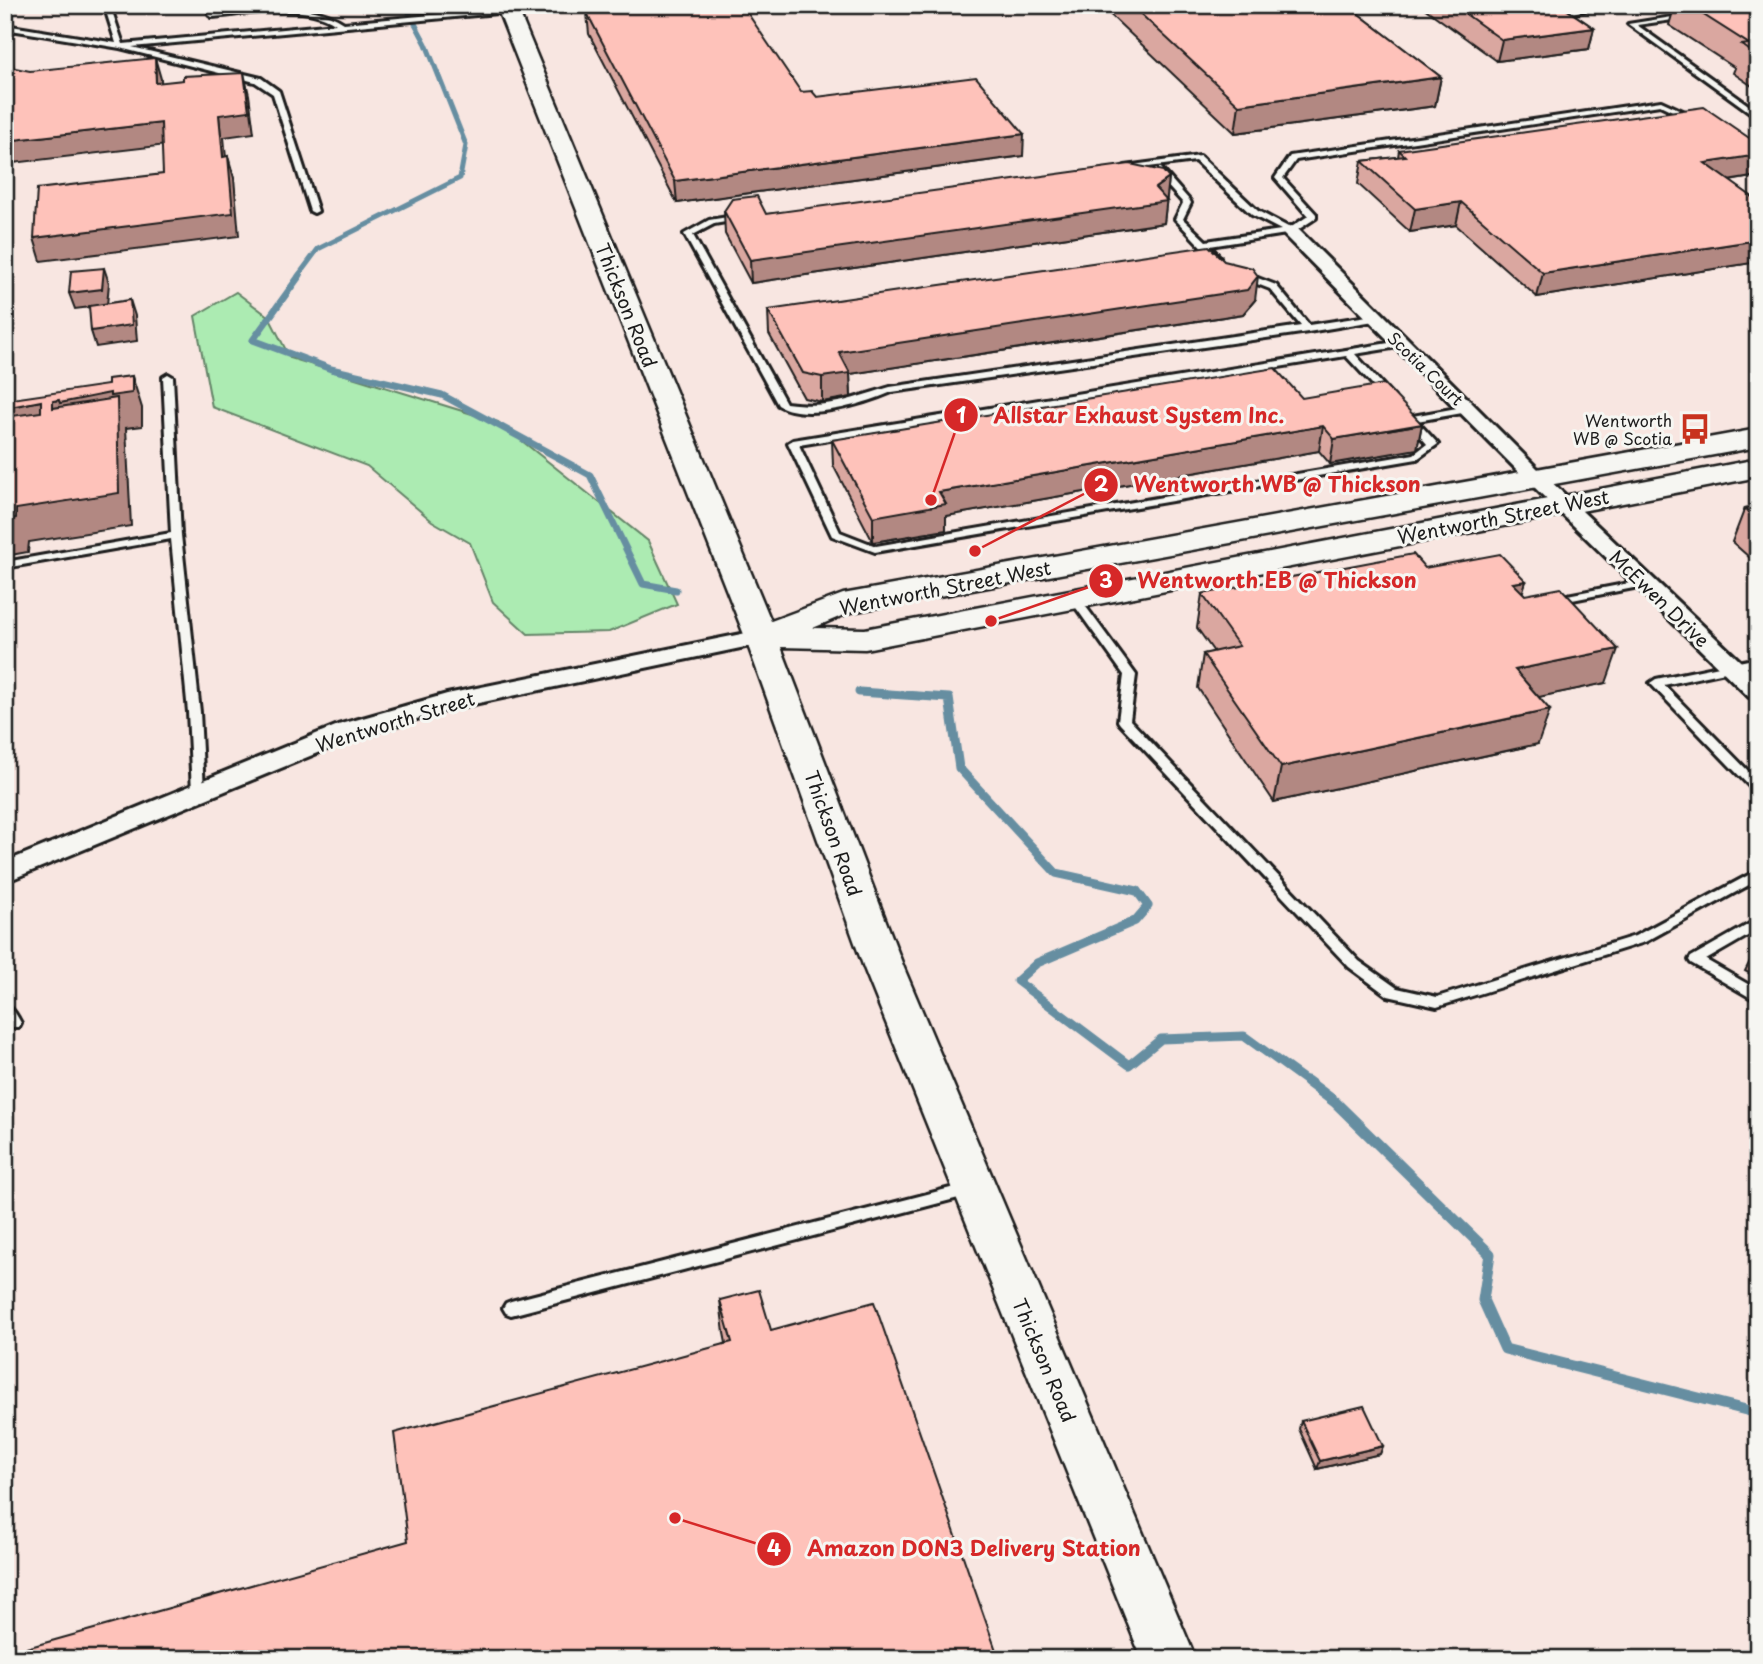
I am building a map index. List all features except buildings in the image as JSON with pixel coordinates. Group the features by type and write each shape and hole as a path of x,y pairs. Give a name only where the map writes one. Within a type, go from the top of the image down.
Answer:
{"main road":[{"name":"Thickson Road","path":"507,8 761,637 884,968 1169,1659"},
{"name":"Wentworth Street West","path":"761,637 843,604 1758,438"},
{"name":"Wentworth Street West","path":"761,637 865,639 1758,468"}],"street":[{"path":"507,8 554,5"},
{"name":"Scotia Court","path":"1290,230 1374,318 1562,504"},
{"name":"McEwen Drive","path":"1562,504 1758,692"},
{"name":"Wentworth Street","path":"5,873 347,731 447,702 761,637"}],"lane":[{"path":"107,5 120,46"},
{"path":"211,5 212,15 304,6 336,17 343,26"},
{"path":"1558,13 1617,5"},
{"path":"120,46 400,21 507,8"},
{"path":"1694,16 1631,24 1758,116"},
{"path":"5,27 120,46 258,80 276,93 314,211"},
{"path":"1204,244 1290,230 1313,216 1279,178 1293,158 1661,103 1706,126"},
{"path":"1112,170 1197,158 1255,213 1290,230"},
{"path":"1153,164 1187,203 1179,219 1220,262"},
{"path":"748,216 712,222 688,234 783,405 813,411 858,404 890,390 1374,318"},
{"path":"1238,273 1273,287 1308,329"},
{"path":"1349,353 1433,444 1417,456 875,549 836,534 793,443 1401,344"},
{"path":"168,377 176,535 194,712 198,791"},
{"path":"1410,419 1468,409"},
{"path":"5,565 176,535"},
{"path":"1558,600 1645,583"},
{"path":"1074,598 1130,675 1124,721 1354,964 1393,992 1437,1002 1640,939 1758,874"},
{"path":"1758,661 1656,684 1758,788"},
{"path":"1758,924 1696,960 1758,997"},
{"path":"5,1010 14,1023"},
{"path":"511,1308 973,1188"}],"green space":[{"path":"236,292 269,317 290,358 498,422 648,541 677,604 609,632 528,634 493,602 470,543 432,521 367,466 212,407 195,316"}],"waterway":[{"path":"298,276 318,249 460,178 466,145 426,44 405,5"},
{"path":"300,275 253,340 331,369 442,395 590,475 643,584 676,590"},
{"path":"859,692 949,698 959,768 1056,873 1137,891 1148,906 1135,921 1037,963 1017,981 1129,1065 1161,1039 1244,1036 1309,1083"},
{"path":"1307,1081 1335,1102 1490,1254 1483,1300 1505,1349 1758,1413"}],"place":[{"name":"Wentworth WB @ Scotia","path":"1695,429"},
{"name":"Allstar Exhaust System Inc.","path":"931,500"},
{"name":"Wentworth WB @ Thickson","path":"975,551"},
{"name":"Wentworth EB @ Thickson","path":"991,621"},
{"name":"Amazon DON3 Delivery Station","path":"675,1518"}]}
